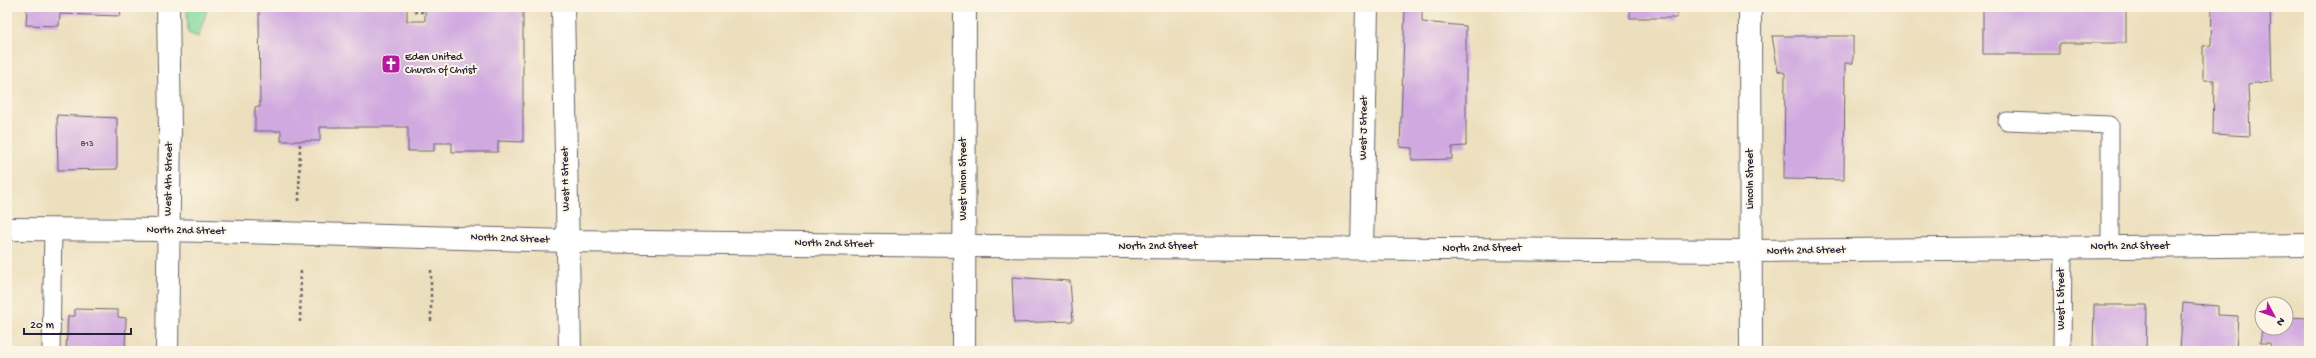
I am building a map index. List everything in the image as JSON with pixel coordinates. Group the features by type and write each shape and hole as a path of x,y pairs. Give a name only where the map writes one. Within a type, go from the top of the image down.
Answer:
{"street":[{"name":"West 4th Street","path":"167,351 170,128 168,7"},
{"name":"West H Street","path":"563,7 570,351"},
{"name":"West Union Street","path":"964,351 965,7"},
{"name":"West J Street","path":"1362,248 1366,7"},
{"name":"Lincoln Street","path":"1750,7 1751,351"},
{"name":"North 2nd Street","path":"7,229 168,230 568,241 964,246 1751,251 2309,245"}],"lane":[{"path":"2007,121 2110,124 2110,248"},
{"path":"51,351 53,230"},
{"name":"West L Street","path":"2062,351 2063,247"}],"path":[{"path":"413,7 413,12 422,12 422,7"},
{"path":"299,201 300,141"},
{"path":"300,322 301,268"},
{"path":"431,269 431,321"}],"green space":[{"path":"187,7 208,7 198,37 188,33"}],"building":[{"path":"27,7 121,7 120,16 60,14 59,26 26,25"},
{"name":"Eden United Church of Christ","path":"259,7 407,7 407,21 425,21 425,7 523,7 523,142 498,141 498,152 452,152 452,143 434,143 434,151 408,151 408,127 320,127 320,141 281,141 281,131 255,131 255,107 260,107"},
{"path":"1405,7 1422,7 1422,22 1466,26 1466,146 1452,147 1452,159 1412,160 1412,148 1400,147"},
{"path":"1630,7 1677,7 1677,18 1630,18"},
{"path":"1983,7 2126,7 2126,43 2059,43 2059,54 1983,54"},
{"path":"2212,7 2259,7 2270,10 2272,81 2248,84 2250,136 2213,134 2214,80 2203,80 2203,46 2211,45"},
{"path":"1772,36 1853,36 1853,63 1845,63 1844,180 1784,179 1785,73 1778,71"},
{"path":"7,93 9,93 9,164 7,164"},
{"path":"57,115 117,118 117,169 58,170"},
{"path":"1012,277 1070,281 1073,321 1014,323"},
{"path":"2183,303 2218,306 2218,315 2238,316 2236,351 2180,351"},
{"path":"2094,305 2147,305 2146,351 2093,351"},
{"path":"75,309 118,310 118,317 126,318 125,351 66,351 68,316 75,316"},
{"path":"2294,317 2309,318 2309,351 2271,351 2270,343 2260,343 2261,336 2294,336"}],"place":[{"name":"Eden United Church of Christ","path":"391,64"}]}
